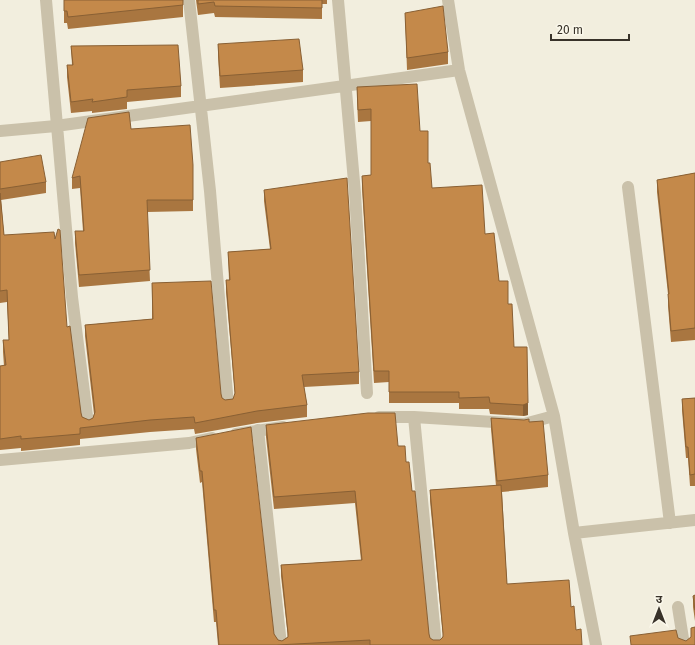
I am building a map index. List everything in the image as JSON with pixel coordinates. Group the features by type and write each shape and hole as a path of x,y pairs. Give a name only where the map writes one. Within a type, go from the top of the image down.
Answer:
{"street":[{"path":"46,0 72,297 88,424"},
{"path":"190,0 210,191 228,405"},
{"path":"338,0 355,193 367,392"},
{"path":"448,0 459,70 554,416 574,533 596,645"},
{"path":"0,131 56,126 200,107 459,70"},
{"path":"628,187 670,523"},
{"path":"368,417 414,417 524,424 554,416"},
{"path":"414,417 436,645"},
{"path":"0,460 189,442 297,425"},
{"path":"258,430 281,645"},
{"path":"574,533 695,520"},
{"path":"678,607 684,645"}],"building":[{"path":"64,0 183,0 183,5 68,17 67,11 64,11"},
{"path":"198,0 322,0 322,8 215,6 214,2 198,4"},
{"path":"443,6 448,52 407,58 405,13"},
{"path":"299,39 303,70 220,76 218,44"},
{"path":"178,45 181,86 127,90 127,97 92,102 93,99 71,102 67,65 73,65 71,46"},
{"path":"417,84 420,131 428,131 428,163 430,163 432,188 482,185 485,234 494,233 499,281 508,281 508,304 512,304 514,347 527,347 528,403 523,405 490,403 489,397 459,398 459,392 389,392 389,371 374,371 362,176 371,175 371,109 358,110 357,87"},
{"path":"129,112 131,129 190,125 193,165 193,200 147,200 150,270 79,275 75,231 84,231 80,176 72,178 88,118"},
{"path":"41,155 46,182 0,189 0,162"},
{"path":"695,173 695,328 671,331 669,294 657,180"},
{"path":"347,178 359,372 302,375 307,405 257,411 195,423 194,417 150,420 80,428 80,434 21,439 21,436 0,439 0,366 6,365 3,340 9,340 7,290 0,291 0,193 4,235 54,232 55,239 58,229 60,230 67,327 70,326 81,413 82,417 89,420 93,418 95,412 85,325 153,319 152,283 211,281 221,394 222,398 225,400 233,399 235,393 226,280 230,280 228,252 271,249 264,190"},
{"path":"695,398 695,474 690,475 682,399"},
{"path":"368,413 395,413 398,446 405,446 406,462 409,462 412,491 415,491 430,638 433,640 440,640 443,637 443,633 430,490 501,485 507,584 569,580 571,607 574,606 576,630 581,629 582,645 370,645 370,640 277,645 219,645 216,610 214,610 202,471 200,471 196,438 251,427 274,634 278,640 282,641 288,637 288,633 281,565 362,560 355,491 274,497 266,425"},
{"path":"491,418 529,419 529,422 543,421 548,475 497,481"},
{"path":"695,595 695,610 693,596"},
{"path":"695,627 695,645 631,645 630,636 676,630 678,638 686,641 691,637 691,628"}]}
